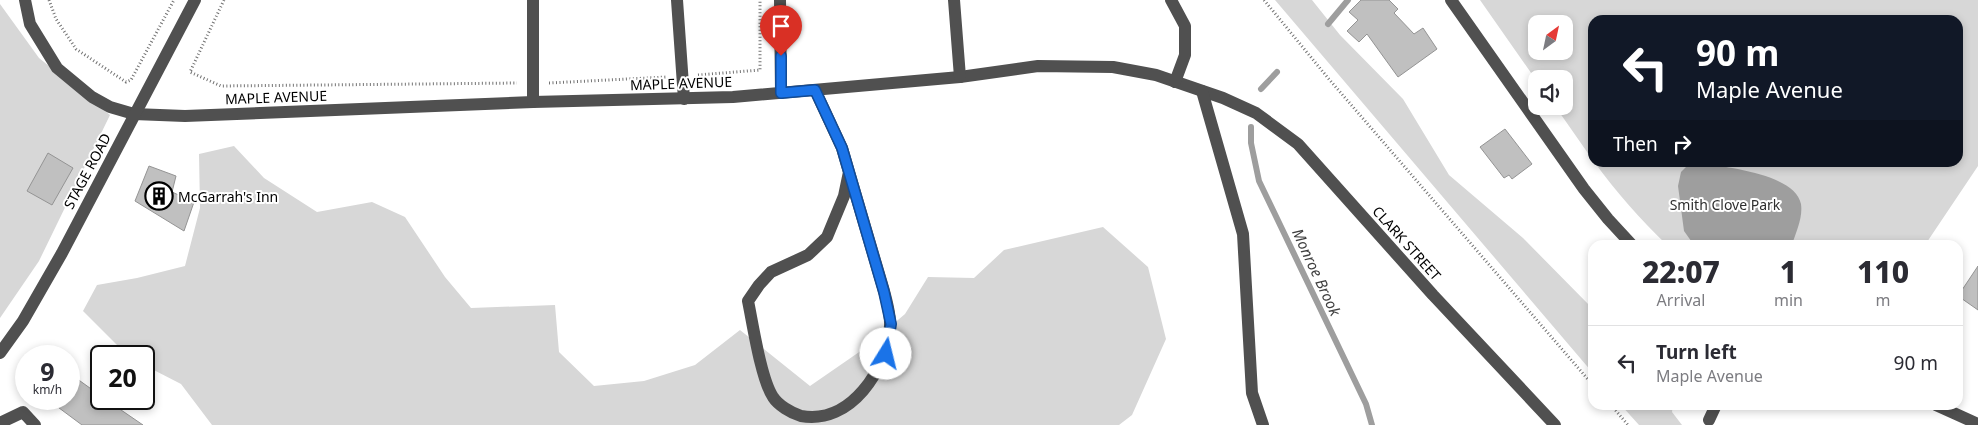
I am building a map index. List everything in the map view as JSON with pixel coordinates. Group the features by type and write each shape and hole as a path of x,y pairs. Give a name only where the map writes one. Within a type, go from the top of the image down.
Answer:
{"street":[{"name":"MAPLE AVENUE","path":"25,0 30,24 57,68 92,97 110,107 134,114 185,116 534,102 684,99 781,93 960,77 1038,66 1114,67 1156,75 1223,98"},
{"name":"STAGE ROAD","path":"0,353 23,321 58,260 195,0"},
{"path":"533,0 534,102"},
{"path":"677,0 684,99"},
{"path":"780,0 781,93"},
{"path":"954,0 960,77"},
{"path":"1171,0 1185,26 1185,55 1176,82"},
{"path":"1451,0 1584,189 1628,240"},
{"path":"815,90 842,148 849,172 884,292 891,324 886,354 869,385 846,409 830,416 811,418 793,414 774,398 767,383 748,302 770,272 808,255 827,238 844,196 849,172"},
{"path":"1202,91 1243,234 1252,393 1263,425"},
{"name":"CLARK STREET","path":"1223,98 1256,113 1298,144 1433,295 1555,425"},
{"path":"1708,420 1713,410"},
{"path":"1947,410 1978,424"},
{"path":"0,423 23,412 35,425"}],"path":[{"path":"50,0 56,20 76,49 126,82 131,80 174,0"},
{"path":"224,0 190,72 221,86 577,82 760,70 760,0"},
{"path":"1264,0 1328,78 1588,379"},
{"path":"1615,410 1628,425"}],"green space":[{"path":"1275,0 1312,0 1340,35 1403,99 1449,175 1523,238 1588,304 1588,367"},
{"name":"Smith Clove Park","path":"1480,0 1978,0 1978,166 1928,240 1662,240 1629,206 1598,167 1963,167 1963,15 1588,15 1588,153 1561,115 1573,115 1573,70 1529,70"},
{"path":"0,4 39,58 110,115 39,261 0,318"},
{"path":"234,146 264,178 317,212 372,202 405,217 445,277 471,308 555,305 559,352 594,386 644,381 695,365 740,330 810,386 865,348 905,314 928,277 974,278 1004,250 1103,227 1148,267 1166,339 1132,415 1119,425 212,425 181,384 155,371 155,345 117,345 83,311 97,285 137,278 185,266 200,208 199,154"},
{"path":"1626,410 1672,410 1682,425 1639,425"}],"shaded area":[{"path":"1686,167 1726,167 1759,174 1787,186 1796,194 1801,204 1800,220 1794,240 1690,240 1684,231 1678,186 1681,172"}],"building":[{"path":"1361,0 1389,0 1398,9 1394,13 1414,34 1423,28 1437,49 1398,77 1367,34 1359,42 1347,31 1358,20 1349,12"},
{"path":"1505,129 1532,164 1512,179 1509,175 1504,178 1480,147"},
{"path":"48,153 73,168 52,205 27,191"},
{"name":"McGarrah's Inn","path":"149,166 176,176 172,192 194,202 184,231 135,201"},
{"path":"1978,266 1978,310 1963,300 1963,288"},
{"path":"80,381 90,388 90,410 121,410 143,425 82,425 62,410 80,410"}],"waterway":[{"name":"Monroe Brook","path":"1328,24 1348,0"},
{"name":"Monroe Brook","path":"1261,89 1277,72"},
{"name":"Monroe Brook","path":"1251,127 1251,143 1259,181 1366,404 1372,425"}],"place":[{"name":"McGarrah's Inn","path":"159,196"}],"route":[{"path":"781,56 781,93 815,90 842,148 884,292 891,324 886,354"}]}
